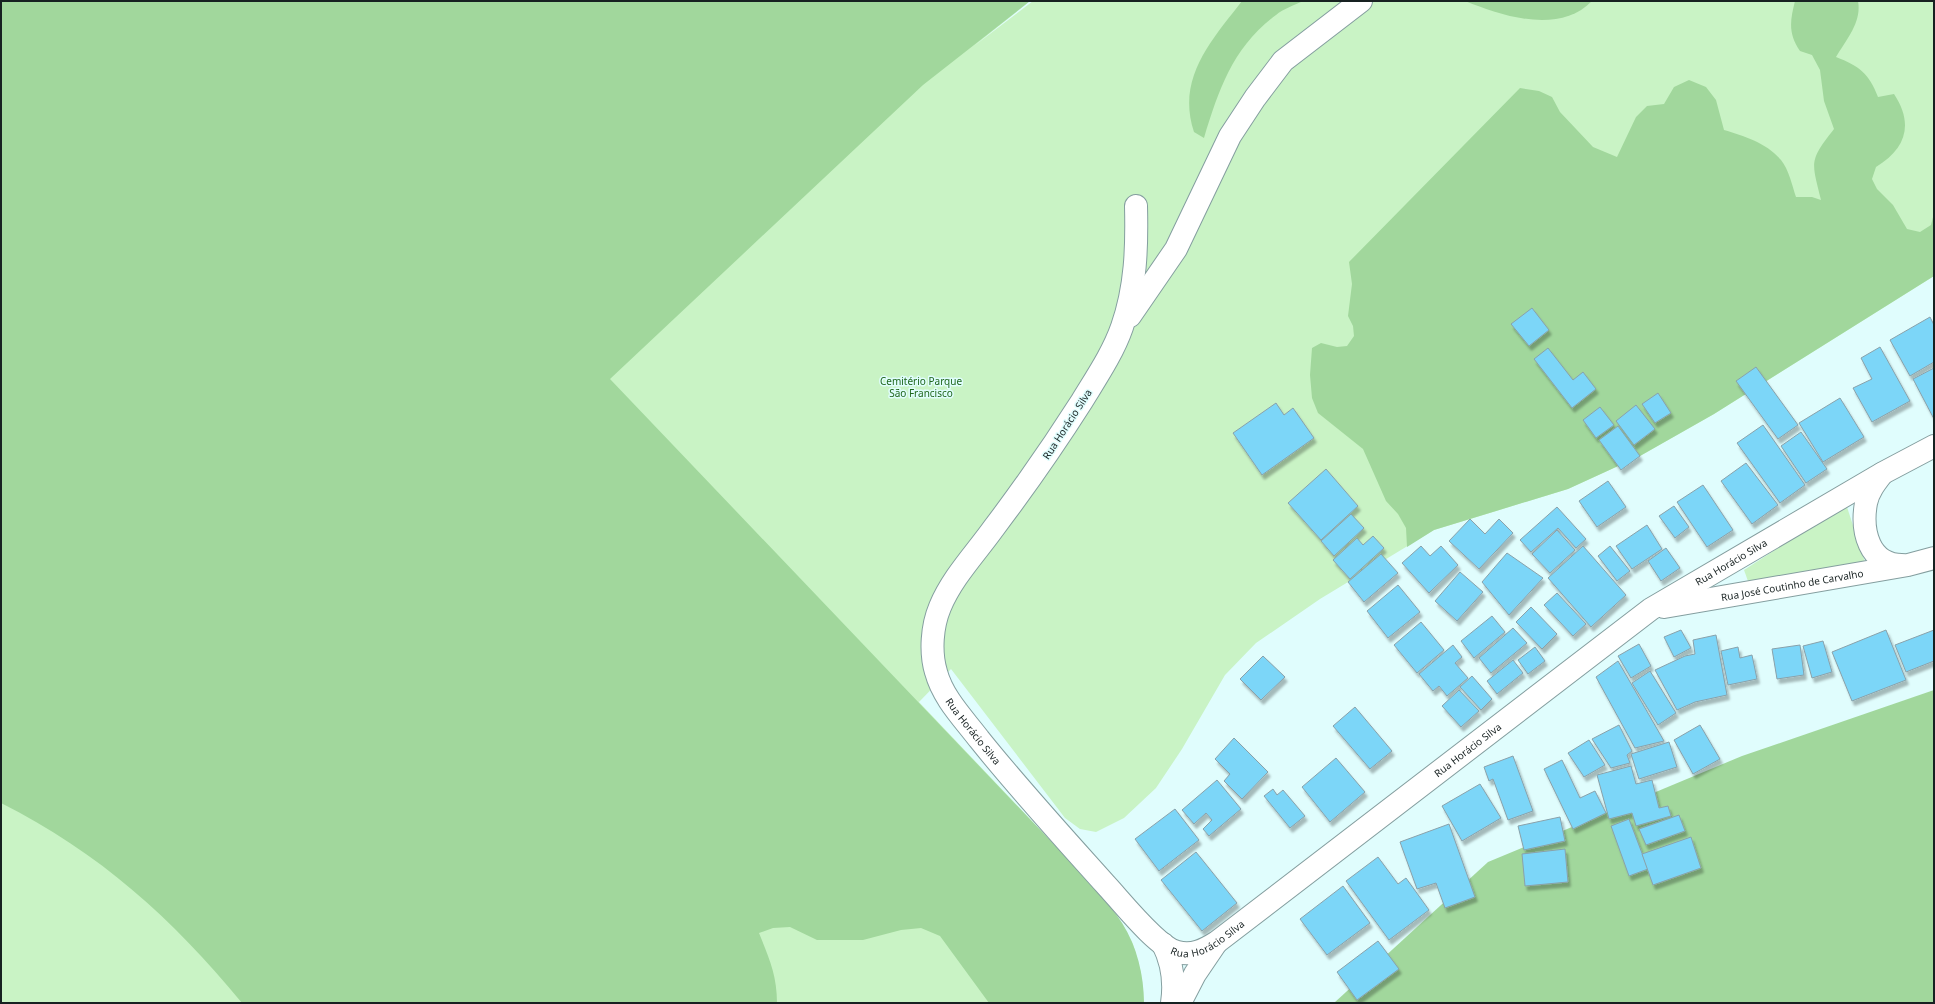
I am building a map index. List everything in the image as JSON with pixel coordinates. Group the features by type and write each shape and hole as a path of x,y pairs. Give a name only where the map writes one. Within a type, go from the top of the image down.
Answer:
{"street":[{"path":"1122,329 1176,249 1230,136 1255,98 1283,61 1361,1"},
{"name":"Rua Horácio Silva","path":"1136,206 1137,253 1132,295 1122,329 1098,376 1039,467 950,586 939,609 933,632 935,670 951,703 1007,774 1135,916 1170,950 1189,953 1200,952 1217,942 1651,609 1882,473 1934,446"},
{"path":"1882,473 1874,484 1866,503 1865,524 1869,544 1878,558 1884,562 1893,565 1908,565"},
{"name":"Rua José Coutinho de Carvalho","path":"1651,609 1908,565 1934,558"},
{"path":"1180,1003 1195,974 1217,942"},
{"path":"1163,944 1170,961 1172,973 1172,1003"}],"green space":[{"name":"Cemitério Parque São Francisco","path":"1,1 1030,1 974,46 1033,1 1934,1 1934,276 1714,414 1640,456 1568,489 1434,530 1320,599 1256,643 1225,675 1182,749 1156,788 1124,818 1096,832 1080,829 1065,818 951,669 919,702 1087,879 1122,923 1133,944 1141,973 1144,1003 1,1003"},
{"path":"1,1 1030,1 923,85 610,379 1087,879 1118,917 1132,941 1139,962 1143,982 1144,1003 989,1003 940,936 921,928 901,930 863,940 817,940 790,927 773,928 759,933 774,975 777,1003 242,1003 189,943 132,890 71,843 37,822 1,803"},
{"path":"1242,1 1303,1 1279,13 1261,27 1238,55 1222,86 1204,138 1194,132 1190,112 1190,94 1193,77 1209,45"},
{"path":"1465,1 1592,1 1579,11 1563,17 1547,20 1513,17"},
{"path":"1795,1 1858,1 1858,16 1852,30 1836,57 1862,71 1871,82 1878,97 1894,94 1900,105 1904,116 1904,135 1894,152 1876,167 1872,179 1877,189 1893,205 1907,229 1920,232 1931,225 1934,213 1934,276 1714,414 1640,456 1568,489 1434,530 1407,547 1406,528 1398,514 1386,501 1363,449 1318,413 1312,398 1310,375 1312,348 1321,343 1337,347 1347,346 1354,336 1353,326 1348,316 1352,284 1349,262 1520,88 1539,91 1552,97 1560,112 1593,147 1617,157 1636,117 1647,106 1664,104 1674,87 1689,80 1706,87 1716,100 1724,130 1762,145 1781,160 1788,173 1796,197 1812,197 1821,200 1814,170 1814,163 1820,149 1834,129 1824,101 1820,70 1812,55 1800,51 1793,38 1791,21"},
{"path":"1846,504 1867,568 1749,584 1744,570"},
{"path":"1934,690 1934,1003 1334,1003 1488,862 1742,756"}],"building":[{"path":"1532,308 1549,330 1529,346 1511,324"},
{"path":"1930,317 1934,325 1934,362 1910,376 1890,340"},
{"path":"1880,347 1910,401 1872,422 1853,388 1872,379 1861,358"},
{"path":"1548,348 1573,380 1583,372 1596,389 1572,408 1534,359"},
{"path":"1756,367 1798,425 1778,439 1736,381"},
{"path":"1934,368 1934,419 1913,379"},
{"path":"1658,393 1671,413 1655,423 1642,404"},
{"path":"1840,398 1864,437 1823,462 1799,423"},
{"path":"1276,403 1284,415 1293,408 1314,438 1262,475 1233,433"},
{"path":"1636,405 1655,429 1634,445 1616,421"},
{"path":"1600,407 1614,425 1596,438 1583,420"},
{"path":"1763,425 1805,485 1780,503 1737,443"},
{"path":"1618,426 1640,456 1621,470 1599,440"},
{"path":"1801,432 1827,469 1806,483 1781,446"},
{"path":"1746,463 1778,505 1752,524 1721,481"},
{"path":"1326,469 1358,506 1321,540 1288,503"},
{"path":"1608,481 1626,507 1597,527 1579,501"},
{"path":"1703,485 1733,530 1707,547 1677,502"},
{"path":"1674,506 1689,527 1675,538 1659,516"},
{"path":"1557,507 1586,539 1576,548 1558,528 1531,552 1520,540"},
{"path":"1351,514 1364,528 1334,556 1321,541"},
{"path":"1470,519 1485,534 1499,519 1513,533 1479,569 1449,541"},
{"path":"1647,525 1662,549 1632,569 1616,546"},
{"path":"1557,530 1575,550 1550,573 1532,554"},
{"path":"1373,536 1384,548 1350,579 1333,560 1357,538 1363,545"},
{"path":"1421,546 1430,556 1441,546 1458,565 1429,593 1402,563"},
{"path":"1583,546 1626,595 1591,627 1548,578"},
{"path":"1610,546 1630,571 1617,581 1598,556"},
{"path":"1666,548 1680,568 1661,581 1648,561"},
{"path":"1507,553 1543,578 1509,615 1482,582"},
{"path":"1381,554 1398,573 1364,602 1348,582"},
{"path":"1460,572 1483,592 1457,621 1435,601"},
{"path":"1398,585 1420,612 1388,638 1367,611"},
{"path":"1557,593 1586,624 1573,636 1544,605"},
{"path":"1531,607 1557,634 1542,649 1516,622"},
{"path":"1492,616 1505,632 1474,658 1461,641"},
{"path":"1421,622 1444,650 1417,673 1394,645"},
{"path":"1513,628 1527,643 1491,673 1479,658"},
{"path":"1681,630 1691,648 1674,657 1664,637"},
{"path":"1886,630 1906,680 1852,701 1832,652"},
{"path":"1934,630 1934,661 1906,672 1895,645"},
{"path":"1716,635 1727,695 1695,702 1677,710 1655,670 1685,656 1695,654 1693,640"},
{"path":"1823,641 1832,672 1812,678 1803,646"},
{"path":"1639,644 1651,666 1631,678 1618,656"},
{"path":"1453,645 1462,657 1455,663 1468,678 1447,696 1439,686 1433,691 1419,674"},
{"path":"1800,645 1804,675 1777,679 1772,649"},
{"path":"1535,647 1545,661 1528,674 1518,660"},
{"path":"1738,647 1740,658 1752,655 1757,679 1728,685 1721,651"},
{"path":"1263,656 1285,677 1261,700 1240,679"},
{"path":"1513,660 1523,673 1497,694 1487,681"},
{"path":"1618,661 1664,741 1635,748 1596,677"},
{"path":"1650,671 1676,713 1658,725 1632,683"},
{"path":"1472,676 1492,699 1481,710 1460,687"},
{"path":"1459,690 1479,711 1461,727 1442,706"},
{"path":"1355,707 1392,751 1370,769 1333,726"},
{"path":"1619,725 1632,751 1627,755 1630,763 1611,768 1592,739"},
{"path":"1700,725 1720,759 1693,774 1674,740"},
{"path":"1234,738 1268,772 1242,799 1224,781 1230,774 1215,759"},
{"path":"1589,740 1605,765 1584,777 1568,753"},
{"path":"1669,742 1677,767 1639,779 1631,754"},
{"path":"1513,756 1533,811 1508,820 1493,779 1489,781 1484,767"},
{"path":"1336,758 1365,792 1330,822 1302,787"},
{"path":"1562,760 1580,798 1595,791 1606,813 1573,829 1544,769"},
{"path":"1631,766 1636,784 1652,780 1659,808 1668,806 1671,816 1636,826 1632,813 1609,819 1597,775"},
{"path":"1217,780 1241,809 1209,836 1203,829 1212,820 1206,813 1194,824 1182,810"},
{"path":"1480,784 1501,818 1462,841 1442,806"},
{"path":"1273,789 1277,795 1283,790 1305,816 1290,828 1264,796"},
{"path":"1175,809 1199,840 1159,871 1135,839"},
{"path":"1679,815 1685,831 1646,845 1639,829"},
{"path":"1560,817 1565,841 1524,850 1518,826"},
{"path":"1629,819 1648,869 1629,876 1611,826"},
{"path":"1449,824 1475,897 1445,908 1436,883 1417,889 1400,842"},
{"path":"1691,837 1701,868 1653,885 1642,854"},
{"path":"1565,849 1568,882 1525,886 1522,854"},
{"path":"1196,852 1237,903 1202,931 1161,880"},
{"path":"1378,857 1398,884 1406,878 1429,910 1389,940 1346,881"},
{"path":"1343,886 1370,923 1327,955 1300,919"},
{"path":"1378,941 1399,969 1357,1000 1337,972"}]}
